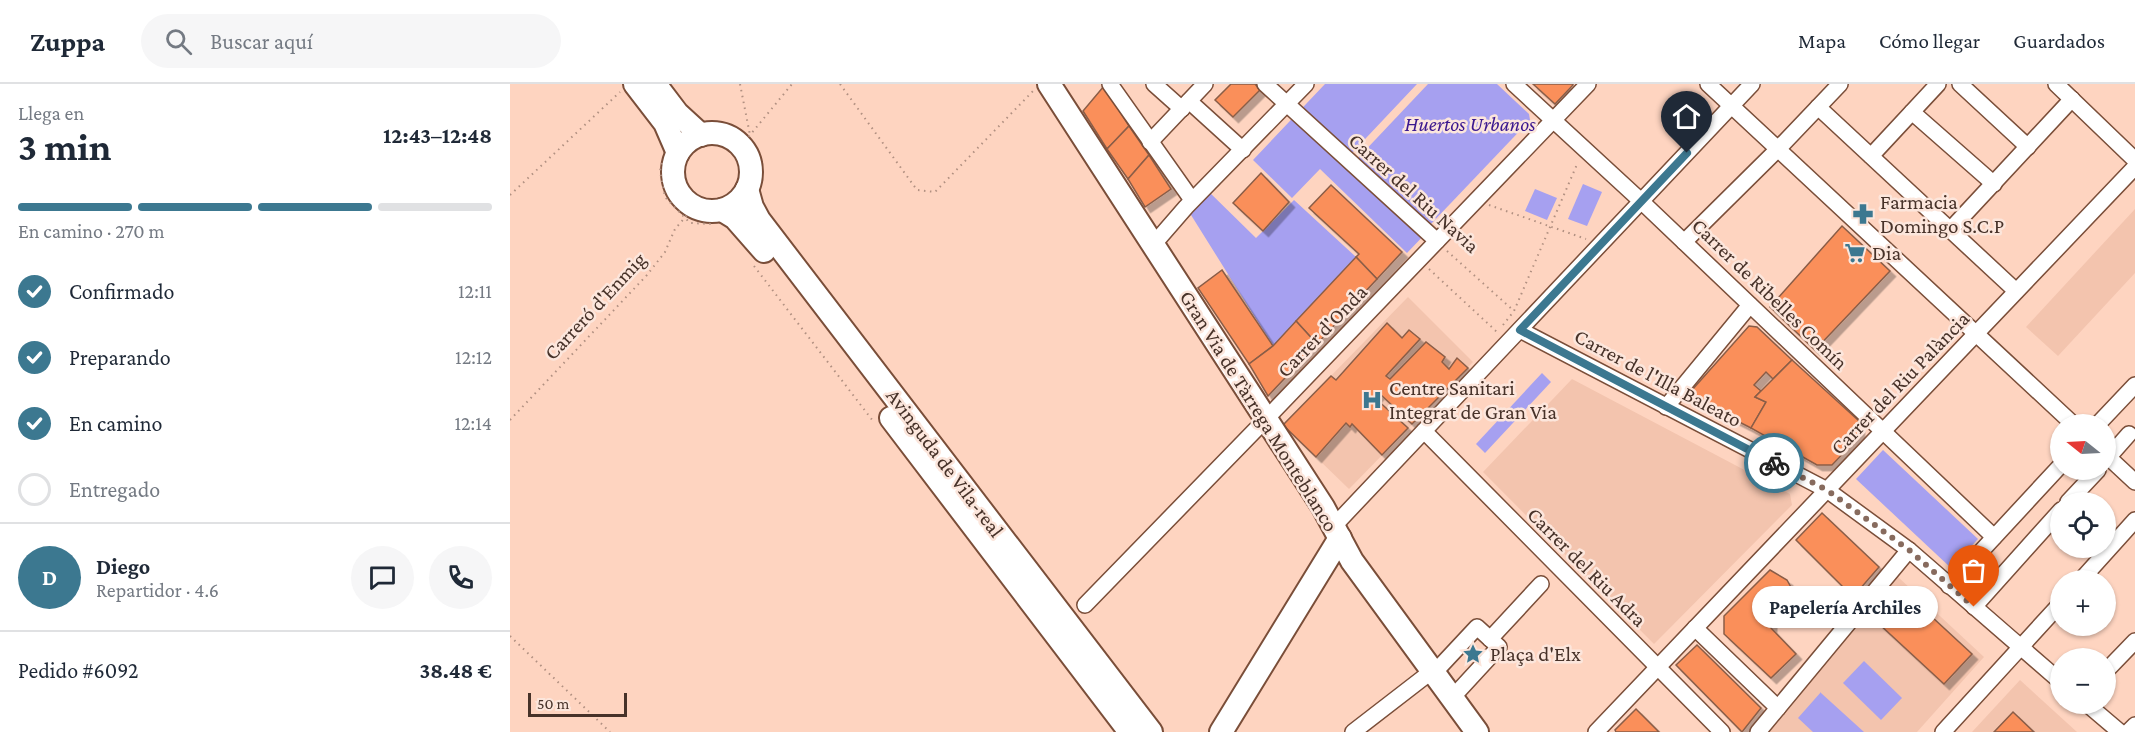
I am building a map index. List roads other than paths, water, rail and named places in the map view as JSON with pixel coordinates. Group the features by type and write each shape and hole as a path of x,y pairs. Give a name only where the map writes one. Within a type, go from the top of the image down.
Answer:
{"main road":[{"path":"655,84 677,114 701,135"},
{"name":"Gran Via de Tàrrega Monteblanco","path":"1049,84 1266,419 1337,532 1352,561 1477,732"},
{"path":"628,87 665,123 670,157 674,165 677,189 689,212 712,211 717,217 741,198 747,189 750,166 745,140 722,135 701,135 670,157"},
{"name":"Avinguda de Vila-real","path":"747,189 752,207 759,220 1151,732"},
{"name":"Avinguda de Vila-real","path":"717,217 735,218 747,230 1130,732"},
{"path":"1221,732 1337,532"}],"street":[{"path":"1110,84 1192,200"},
{"path":"1154,84 1243,150"},
{"path":"1150,142 1205,84"},
{"name":"Carrer del Riu Navia","path":"1265,84 1442,246"},
{"path":"1153,245 1192,200 1306,84"},
{"name":"Carrer de Ribelles Comín","path":"1514,84 1641,201 1994,537"},
{"name":"Carrer d'Onda","path":"1085,605 1266,419 1442,246 1553,120 1588,84"},
{"path":"1708,84 2062,414"},
{"path":"1337,532 1502,337 1520,330 1752,84"},
{"path":"1684,242 1840,84"},
{"path":"1871,156 1938,84"},
{"path":"1960,84 2028,147"},
{"path":"2056,84 2135,160"},
{"path":"1950,230 2072,99"},
{"path":"1818,107 2016,291"},
{"path":"1912,112 1994,184"},
{"name":"Carrer del Riu Palància","path":"1597,732 2135,167"},
{"path":"1666,407 1750,305"},
{"name":"Carrer de l'Illa Baleato","path":"1520,330 1827,490 1909,550 2050,672"},
{"path":"2107,414 2135,385"},
{"name":"Carrer del Riu Adra","path":"1424,431 1722,732"},
{"path":"2116,448 2129,434"},
{"path":"2116,466 2135,482"},
{"path":"1949,586 2050,477"},
{"path":"2077,492 2089,480"},
{"path":"2090,570 2135,520"},
{"path":"1974,607 2050,522"},
{"path":"1758,732 1909,550"},
{"path":"1490,639 1541,584"},
{"path":"1943,732 2050,615"},
{"path":"1353,732 1433,672 1477,627 1499,647 1452,698"},
{"path":"1695,628 1778,708"},
{"path":"2116,661 2135,641"},
{"path":"2098,714 2120,732"},
{"path":"2128,732 2135,726"}],"place":[{"name":"Farmacia Domingo S.C.P","path":"1863,214"},
{"name":"Dia","path":"1855,253"},
{"name":"Centre Sanitari Integrat de Gran Via","path":"1372,400"},
{"name":"Papelería Archiles","path":"1974,607"},
{"name":"Plaça d'Elx","path":"1473,654"}],"park label":[{"name":"Huertos Urbanos","path":"1470,124"}]}
